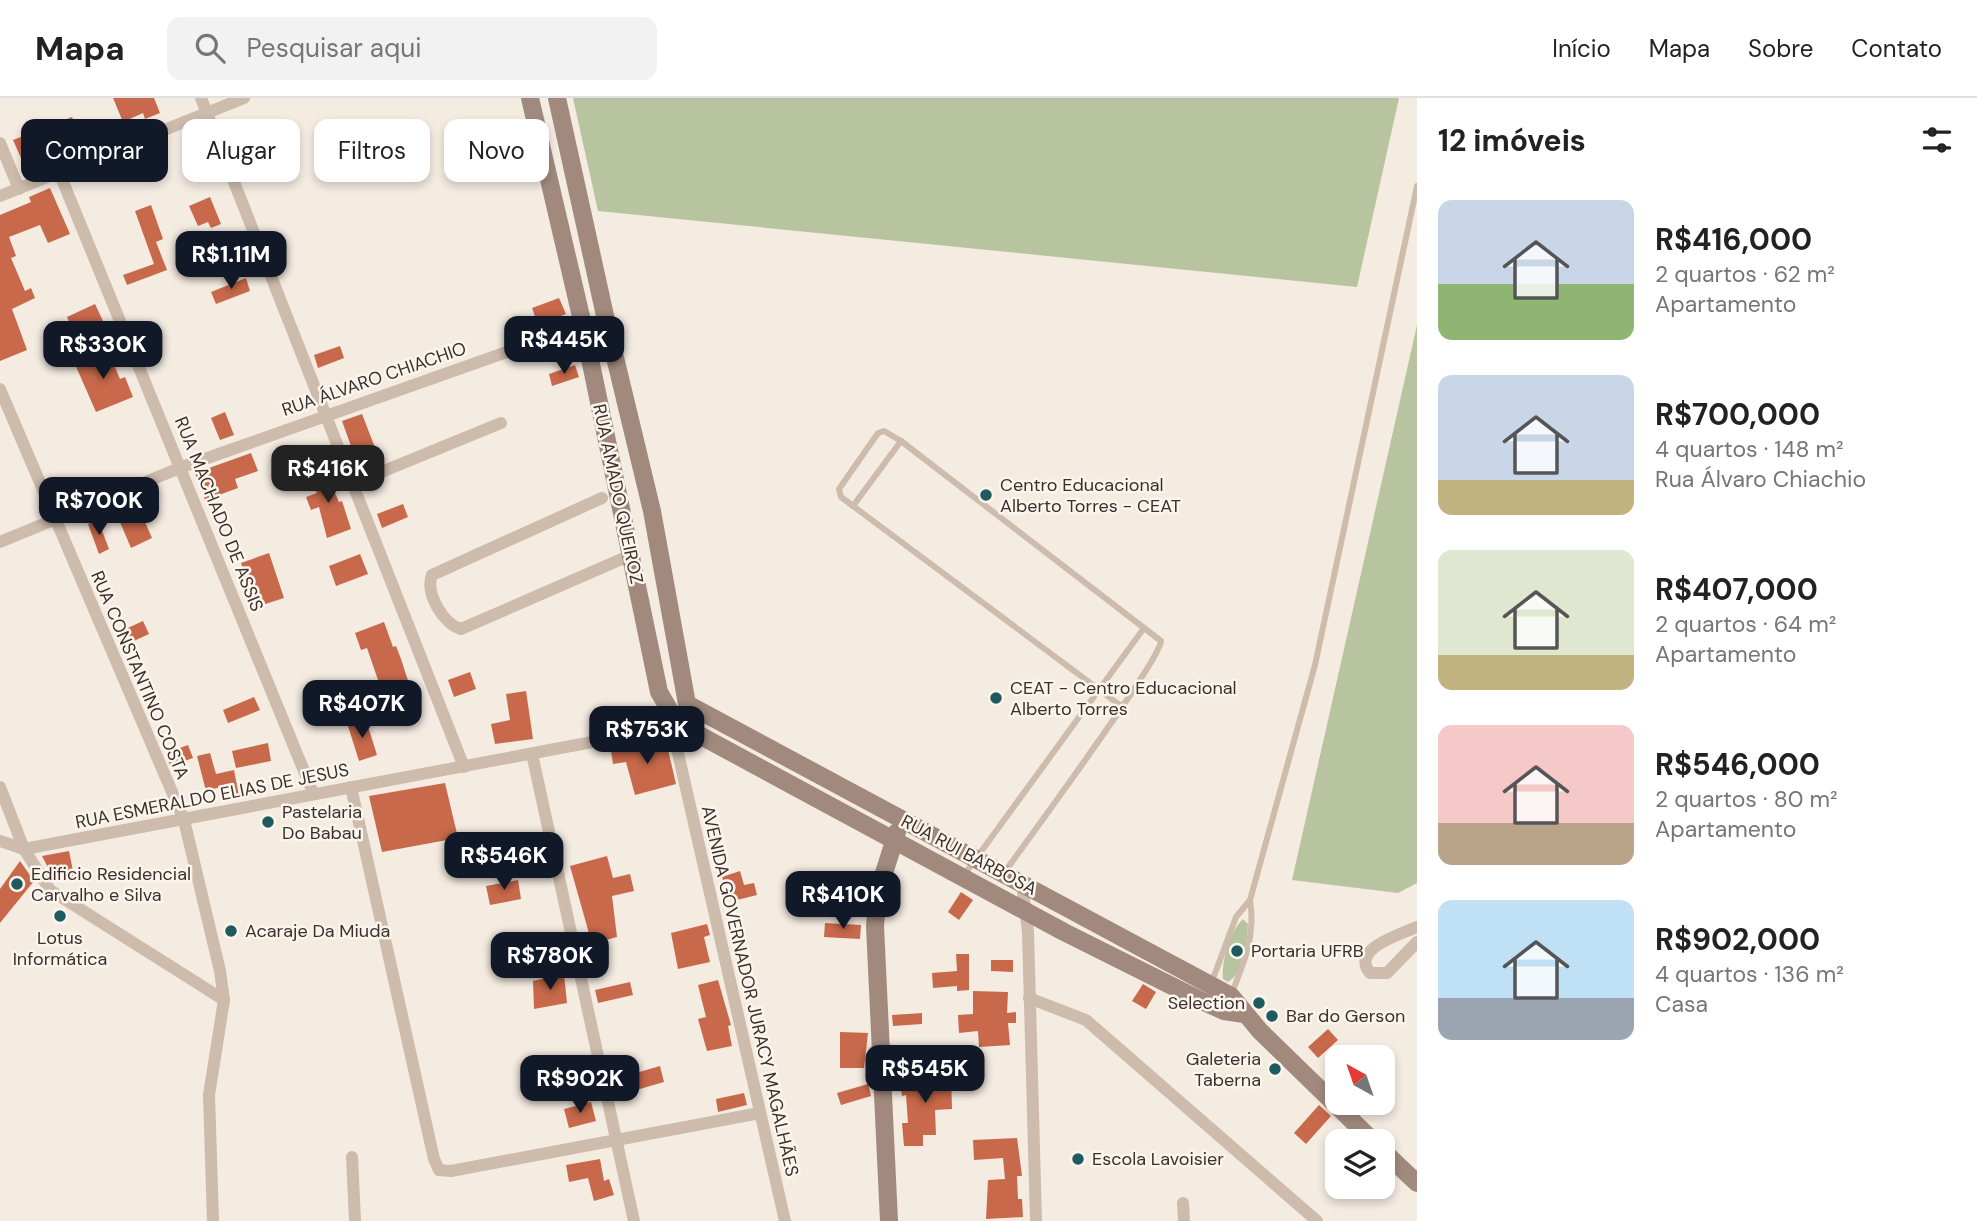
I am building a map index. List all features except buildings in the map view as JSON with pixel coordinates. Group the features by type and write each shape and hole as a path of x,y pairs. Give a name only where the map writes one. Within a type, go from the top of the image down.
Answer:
{"street":[{"path":"201,98 464,767"},
{"path":"168,129 244,98"},
{"name":"RUA AMADO QUEIROZ","path":"530,98 583,325 660,692 675,725"},
{"name":"RUA AMADO QUEIROZ","path":"557,98 652,511 687,704"},
{"path":"0,142 19,188"},
{"path":"0,196 34,182"},
{"name":"RUA MACHADO DE ASSIS","path":"63,182 182,467 313,793"},
{"name":"RUA ÁLVARO CHIACHIO","path":"0,542 182,467 583,325 606,320"},
{"name":"RUA CONSTANTINO COSTA","path":"0,389 184,820 217,958 224,1000 209,1095 213,1221"},
{"path":"352,484 501,423"},
{"path":"602,498 432,575 430,587 440,612 453,627 461,629 631,555"},
{"path":"675,725 687,704"},
{"name":"RUA RUI BARBOSA","path":"687,704 1022,883 1206,993"},
{"name":"RUA RUI BARBOSA","path":"675,725 1026,912 1227,1003 1244,1014 1361,1129"},
{"name":"RUA ESMERALDO ELIAS DE JESUS","path":"0,841 24,849 675,725"},
{"name":"AVENIDA GOVERNADOR JURACY MAGALHÃES","path":"675,725 785,1221"},
{"path":"531,754 634,1221"},
{"path":"0,787 24,849 41,878 57,895 224,1000"},
{"path":"351,787 433,1159 439,1170 452,1171 760,1113"},
{"path":"889,1221 875,926 878,892 893,841 903,819"},
{"path":"1022,883 1026,912 1036,1221"},
{"path":"1417,927 1371,950 1365,960 1365,967 1370,973 1387,973 1417,942"},
{"path":"1029,998 1086,1020 1317,1221"},
{"path":"352,1157 355,1221"},
{"path":"1395,1162 1417,1183"},
{"path":"1183,1203 1184,1221"}],"lane":[{"path":"1206,993 1236,917 1250,900 1315,665 1417,186"},
{"path":"1003,873 1121,706 1160,650 1158,638 901,441 888,432 878,433 839,489 841,497 1121,706"},
{"path":"853,506 901,441"},
{"path":"962,877 1144,628"},
{"path":"1227,1003 1249,950 1254,922 1250,900"}],"green space":[{"path":"573,98 1399,98 1357,287 598,211"},
{"path":"1417,325 1417,883 1398,893 1292,880"},
{"path":"1243,919 1248,924 1244,956 1238,971 1228,982 1223,979 1225,956 1230,939"}],"place":[{"name":"Centro Educacional Alberto Torres - CEAT","path":"986,495"},
{"name":"CEAT - Centro Educacional Alberto Torres","path":"996,698"},
{"name":"Pastelaria Do Babau","path":"268,822"},
{"name":"Edificio Residencial Carvalho e Silva","path":"17,884"},
{"name":"Lotus Informática","path":"60,916"},
{"name":"Acaraje Da Miuda","path":"231,931"},
{"name":"Portaria UFRB","path":"1237,951"},
{"name":"Selection","path":"1259,1003"},
{"name":"Bar do Gerson","path":"1272,1016"},
{"name":"Galeteria Taberna","path":"1275,1069"},
{"name":"Escola Lavoisier","path":"1078,1159"}]}
